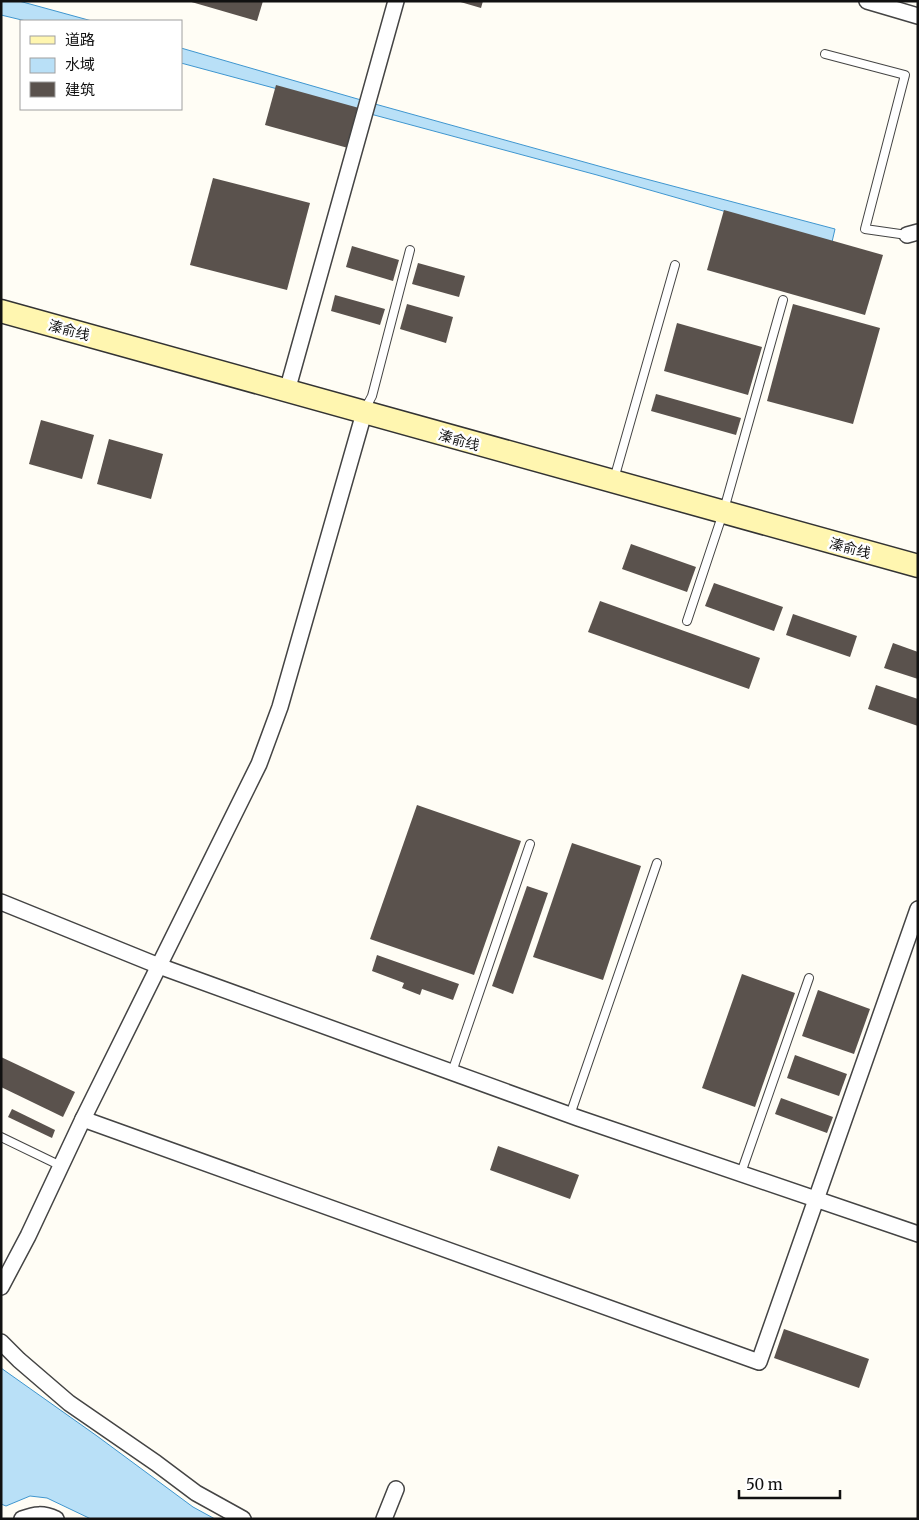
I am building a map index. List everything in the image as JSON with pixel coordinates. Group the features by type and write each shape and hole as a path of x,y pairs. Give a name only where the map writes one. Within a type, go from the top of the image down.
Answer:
{"main road":[{"name":"溱俞线","path":"1,312 918,566"}],"street":[{"path":"287,391 396,1"},
{"path":"867,1 918,16"},
{"path":"1,1287 28,1236 83,1119 259,764 280,707 364,413"},
{"path":"1,902 159,966 570,1115 918,1234"},
{"path":"83,1119 759,1362 918,908"},
{"path":"1,1342 69,1403 196,1493 242,1519"},
{"path":"384,1519 396,1489"},
{"path":"22,1519 32,1515 45,1514 56,1519"}],"lane":[{"path":"825,54 905,75 865,229 912,233"},
{"path":"364,413 372,396 410,250"},
{"path":"613,483 675,265"},
{"path":"687,621 723,513 783,300"},
{"path":"452,1072 530,844"},
{"path":"570,1115 657,863"},
{"path":"741,1173 810,978"},
{"path":"1,1137 61,1166"}],"water":[{"path":"1,1 19,1 88,20 22,20 1,15"},
{"path":"182,48 631,175 835,229 832,242 597,175 182,63"},
{"path":"1,1368 193,1507 215,1519 91,1519 47,1498 30,1496 6,1506 1,1504"}],"building":[{"path":"188,1 263,1 257,21"},
{"path":"457,1 483,1 481,8"},
{"path":"276,85 359,108 348,148 265,125"},
{"path":"213,178 310,203 287,290 190,265"},
{"path":"724,210 883,255 865,315 707,270"},
{"path":"352,246 399,260 393,281 346,267"},
{"path":"418,263 465,276 459,297 412,284"},
{"path":"335,295 385,309 380,325 331,311"},
{"path":"407,304 453,317 446,343 400,329"},
{"path":"793,304 880,328 853,424 767,401"},
{"path":"677,323 762,347 748,395 664,371"},
{"path":"656,394 741,418 736,435 651,411"},
{"path":"41,420 94,435 82,479 29,464"},
{"path":"109,439 163,454 151,499 97,484"},
{"path":"631,544 696,567 687,592 622,569"},
{"path":"714,583 783,607 774,631 705,606"},
{"path":"600,601 760,658 749,689 588,632"},
{"path":"793,614 857,636 850,657 786,635"},
{"path":"893,643 918,652 918,679 884,668"},
{"path":"876,685 918,699 918,726 868,709"},
{"path":"417,805 521,841 474,975 370,939"},
{"path":"572,843 641,866 603,980 533,957"},
{"path":"527,886 548,893 513,994 492,986"},
{"path":"377,955 459,984 453,1000 422,989 420,995 402,988 404,983 372,971"},
{"path":"742,974 795,993 755,1107 702,1088"},
{"path":"818,990 870,1009 854,1054 802,1036"},
{"path":"795,1055 847,1074 839,1096 787,1078"},
{"path":"1,1057 75,1092 63,1117 1,1087"},
{"path":"781,1098 833,1117 827,1133 775,1114"},
{"path":"12,1109 55,1130 52,1138 8,1117"},
{"path":"498,1146 579,1175 570,1199 490,1170"},
{"path":"784,1329 869,1359 859,1388 774,1358"}]}
